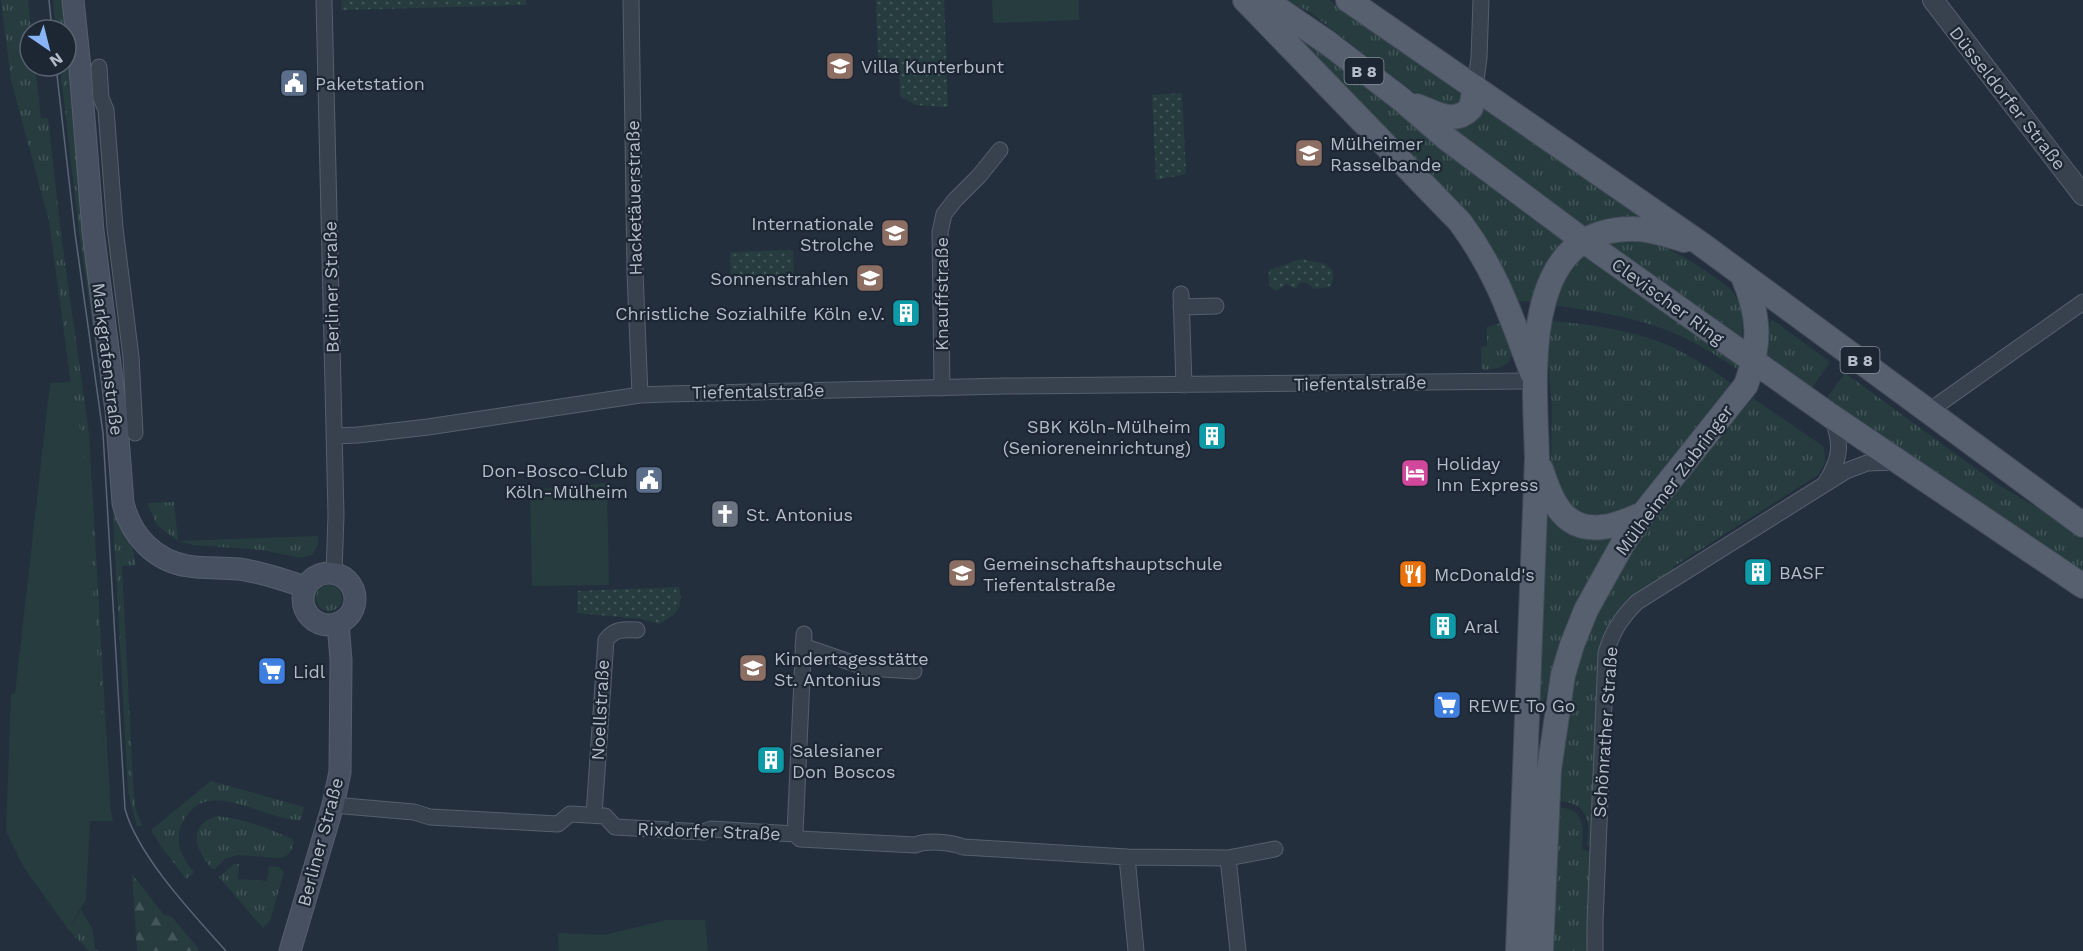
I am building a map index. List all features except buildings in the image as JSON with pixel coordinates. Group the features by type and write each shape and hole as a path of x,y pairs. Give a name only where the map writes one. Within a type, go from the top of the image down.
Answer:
{"main road":[{"name":"Markgrafenstraße","path":"73,0 81,68 93,231 116,411 126,516 139,538 162,558 189,566 239,569 306,587"},
{"path":"1245,0 1460,222 1480,250 1495,277 1535,381"},
{"name":"Clevischer Ring","path":"1265,0 1328,43 1401,99 1446,138 1584,241 1831,417 2083,586"},
{"name":"B 8","path":"1348,0 1701,244 2083,525"},
{"name":"B 8","path":"1401,99 1444,117 1459,117 1471,108 1475,87"},
{"path":"1518,951 1532,539 1537,458 1535,381 1540,311 1544,296 1558,266 1584,241 1609,231 1636,228 1701,244"},
{"name":"Mülheimer Zubringer","path":"1541,951 1547,795 1563,675 1586,610 1622,545 1643,514 1746,386 1754,362 1756,318 1754,303 1742,274"},
{"path":"1537,458 1553,502 1576,524 1603,527 1643,514"},
{"path":"334,573 346,579 351,585 355,599 352,611 343,621 322,624 309,616 303,602 306,587 318,575 334,573"},
{"name":"Berliner Straße","path":"290,951 333,805 340,772 341,653 338,623"}],"street":[{"name":"Berliner Straße","path":"324,0 336,515 334,573"},
{"name":"Hacketäuerstraße","path":"631,0 635,272 640,395"},
{"path":"1475,87 1479,58 1481,0"},
{"name":"Düsseldorfer Straße","path":"1933,0 2083,195"},
{"name":"Markgrafenstraße","path":"99,67 101,98 106,110 115,228 131,357 135,433"},
{"name":"Knauffstraße","path":"942,388 940,232 944,214 1000,150"},
{"path":"1184,385 1181,301 1216,306"},
{"path":"1929,411 2083,302"},
{"name":"Tiefentalstraße","path":"334,436 428,427 640,395 728,391 1535,381"},
{"path":"1826,482 1835,467 1839,450 1837,431 1831,417"},
{"name":"Schönrather Straße","path":"1595,951 1605,665 1611,636 1621,618 1637,602 1826,482 1861,465 1898,462"},
{"name":"Noellstraße","path":"594,815 606,640 617,630 637,630"},
{"path":"795,834 804,640 867,668 914,671"},
{"path":"333,805 414,812 430,817 558,824 570,814 594,815"},
{"name":"Rixdorfer Straße","path":"594,815 604,816 615,827 704,832 711,829 795,834 800,839 915,845 921,843 957,844 963,847 1127,856 1228,858 1275,849"},
{"path":"1127,856 1136,951"},
{"path":"1228,858 1238,951"}],"green space":[{"path":"1,0 28,0 30,18 18,18 18,78 36,78 41,118 48,118 61,234 89,434 111,816 107,794 73,399 49,221 11,80"},
{"path":"53,0 62,0 64,18 55,18"},
{"path":"341,0 526,0 527,5 342,10"},
{"path":"876,0 944,0 948,107 915,105 900,96 899,58 878,58"},
{"path":"992,0 1079,0 1079,20 993,23"},
{"path":"1287,0 1329,0 1466,94 1463,106 1428,103 1311,13"},
{"path":"1283,24 1567,241 1533,302 1515,301"},
{"path":"61,78 72,78 136,565 122,566 133,783 135,807 142,825 137,827 128,791 105,412 79,232"},
{"path":"1182,93 1186,174 1156,180 1152,95"},
{"path":"1480,104 1644,218 1585,228 1453,130 1453,126"},
{"path":"1627,239 1664,247 1695,263 1730,289 1740,307 1742,338 1608,245"},
{"path":"793,250 794,281 731,283 730,252"},
{"path":"1584,254 1740,366 1739,370 1694,342 1655,326 1622,317 1553,305 1567,272"},
{"path":"1301,259 1325,264 1333,271 1330,287 1313,289 1309,284 1300,283 1295,289 1287,284 1274,290 1269,281 1269,270"},
{"path":"1771,320 1830,362 1811,389 1765,356"},
{"path":"1551,321 1606,328 1660,342 1688,355 1731,383 1638,500 1608,520 1567,510 1551,466 1552,404 1548,362"},
{"path":"1504,322 1512,355 1510,361 1505,365 1484,370 1481,368 1481,347 1487,346 1487,327"},
{"path":"1845,373 1997,484 2050,515 2083,538 2083,573 1826,399"},
{"path":"71,382 84,456 107,794 113,821 90,821 86,900 68,929 24,868 6,831 11,694 15,694 50,383"},
{"path":"1753,398 1824,447 1825,463 1818,475 1673,567 1674,570 1633,596 1615,615 1602,642 1598,661 1591,846 1587,845 1588,827 1584,813 1573,804 1555,801 1570,689 1589,628 1612,581 1644,532"},
{"path":"607,483 609,585 532,586 530,490"},
{"path":"174,502 178,541 157,525 147,503"},
{"path":"1542,503 1616,532 1585,588 1539,714"},
{"path":"318,536 318,545 312,555 301,558 262,550 193,545 178,541"},
{"path":"329,585 338,589 342,598 338,607 329,611 320,607 316,598 320,589"},
{"path":"679,587 681,601 678,610 659,624 642,619 577,613 578,591"},
{"path":"211,781 304,807 301,820 286,818 235,803 204,802 191,810 179,832 181,851 194,872 186,879 151,830"},
{"path":"1554,807 1572,810 1577,814 1583,832 1582,849 1591,852 1588,951 1552,951"},
{"path":"216,816 246,822 285,836 294,840 292,849 289,854 281,858 237,855 225,859 213,870 202,855 196,840 200,827"},
{"path":"234,864 239,864 238,879 267,881 269,866 279,867 284,872 270,921 263,928 219,877"},
{"path":"132,874 164,915 171,916 198,948 198,951 137,951"},
{"path":"81,910 92,928 95,949 99,951 89,951 68,929"},
{"path":"666,920 705,920 708,951 559,951 558,933 604,935"}],"tram line":[{"path":"49,0 51,18"},
{"path":"57,78 75,233 103,433 125,809 132,827 154,865 226,951"}],"place":[{"name":"Villa Kunterbunt","path":"840,66"},
{"name":"Paketstation","path":"294,83"},
{"name":"Mülheimer Rasselbande","path":"1309,153"},
{"name":"Internationale Strolche","path":"895,233"},
{"name":"Sonnenstrahlen","path":"870,278"},
{"name":"Christliche Sozialhilfe Köln e.V.","path":"906,313"},
{"name":"SBK Köln-Mülheim (Senioreneinrichtung)","path":"1212,436"},
{"name":"Holiday Inn Express","path":"1415,473"},
{"name":"Don-Bosco-Club Köln-Mülheim","path":"649,480"},
{"name":"St. Antonius","path":"725,514"},
{"name":"BASF","path":"1758,572"},
{"name":"Gemeinschaftshauptschule Tiefentalstraße","path":"962,573"},
{"name":"McDonald's","path":"1413,574"},
{"name":"Aral","path":"1443,626"},
{"name":"Kindertagesstätte St. Antonius","path":"753,668"},
{"name":"Lidl","path":"272,671"},
{"name":"REWE To Go","path":"1447,705"},
{"name":"Salesianer Don Boscos","path":"771,760"}]}
